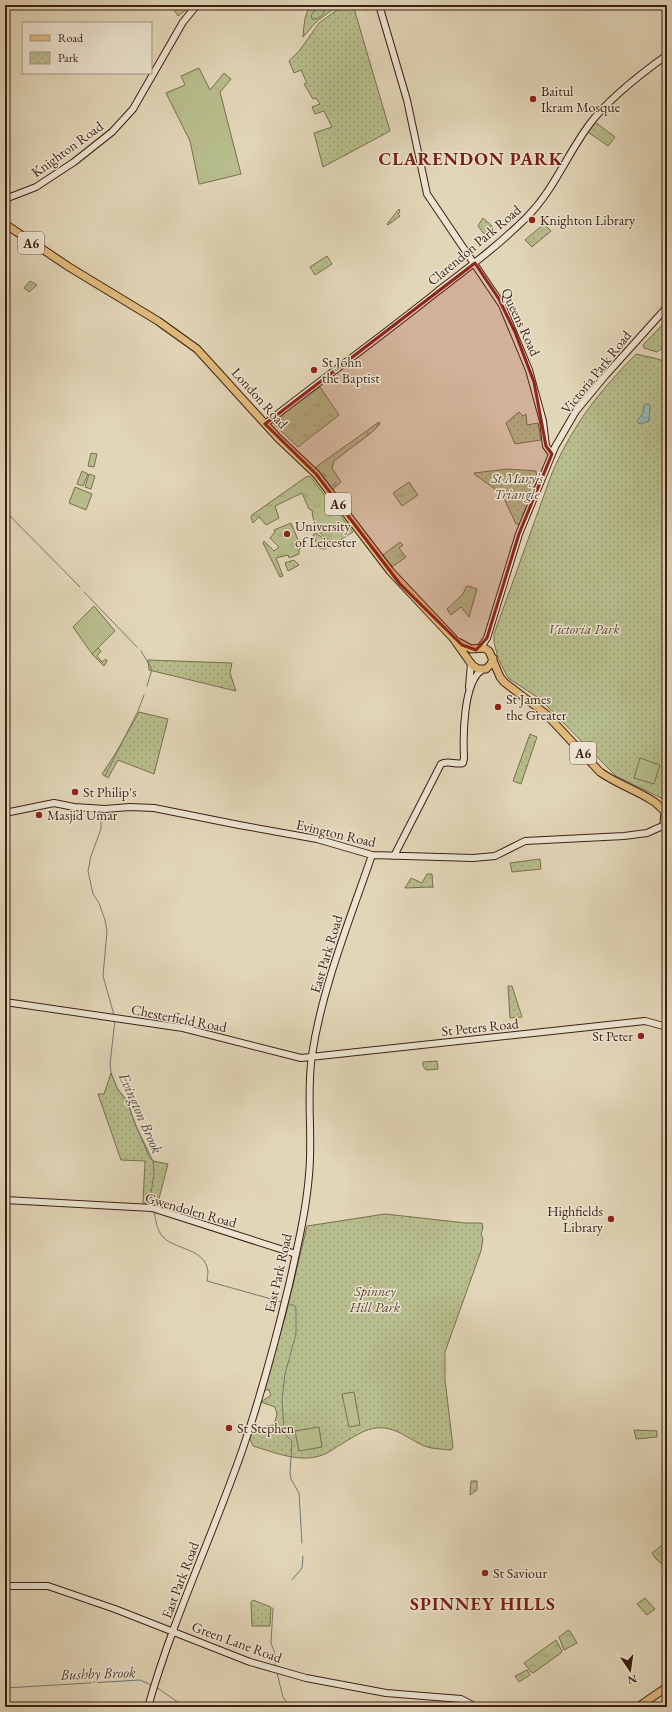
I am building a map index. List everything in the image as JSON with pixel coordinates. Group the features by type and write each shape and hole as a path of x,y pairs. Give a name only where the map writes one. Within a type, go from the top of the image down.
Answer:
{"main road":[{"name":"London Road","path":"5,224 39,248 188,341 204,356 265,424 316,474 390,571 453,638 474,667 484,669 500,677"},
{"name":"London Road","path":"453,638 467,648 487,649 492,656 500,677 507,685 546,714 600,772 652,800 665,810"},
{"path":"471,663 472,655 478,649"},
{"path":"484,669 491,664 492,656"},
{"path":"665,810 665,823"},
{"path":"638,1707 667,1687"}],"street":[{"name":"Knighton Road","path":"5,199 36,187 79,158 112,132 133,109 184,22 197,5"},
{"name":"Queens Road","path":"380,5 406,100 427,194 499,299 515,332 534,382 546,436 546,446 552,454"},
{"name":"Clarendon Park Road","path":"265,424 504,240 542,201 560,175 580,138 598,114 635,80 667,55"},
{"name":"Victoria Park Road","path":"478,649 487,638 519,534 560,438 576,411 605,376 667,307"},
{"name":"Queens Road","path":"546,436 555,448"},
{"path":"546,436 554,439 560,438"},
{"path":"487,638 492,656"},
{"path":"469,694 468,682 471,663"},
{"path":"394,856 437,770 443,763 457,764 462,762 464,758 464,729 469,694 473,678 484,669"},
{"name":"Evington Road","path":"5,813 54,803 74,807 106,809 130,807 154,808 317,839 372,855 394,856 488,857 495,856 526,841 624,836 647,833 665,823"},
{"name":"East Park Road","path":"148,1707 154,1685 173,1632 243,1447 284,1303 296,1254 310,1174 309,1117 312,1057 323,1005 340,947 372,855"},
{"name":"Chesterfield Road","path":"5,1002 183,1028 301,1058 312,1057"},
{"name":"St Peters Road","path":"312,1057 650,1021 667,1027"},
{"name":"Gwendolen Road","path":"5,1200 154,1209 296,1254"},
{"name":"Green Lane Road","path":"5,1586 48,1586 115,1609 250,1662 291,1674 354,1688 395,1694 446,1697 467,1701 476,1707"}],"highlighted area":[{"path":"475,263 499,299 515,332 534,382 546,446 552,454 519,534 487,638 476,650 462,645 400,584 316,474 265,424"}],"green space":[{"path":"171,5 192,5 178,16"},
{"path":"311,5 339,5 317,21 303,37 306,16"},
{"path":"344,5 353,5 390,131 323,167 314,133 332,127 324,111 315,114 312,107 320,104 316,98 313,99 304,84 307,83 301,70 294,73 289,61 300,50 319,23"},
{"path":"322,6 325,9 322,15 316,19 312,19 311,16 315,10"},
{"path":"199,68 210,90 224,73 231,79 220,92 241,174 200,184 190,141 166,93 185,85 181,76"},
{"path":"595,122 615,137 608,146 588,132"},
{"path":"399,209 400,212 398,214 400,216 388,225 387,224"},
{"path":"483,218 493,227 484,234 478,226"},
{"path":"544,224 551,231 532,247 525,240"},
{"path":"327,256 332,264 315,275 310,267"},
{"path":"30,281 37,285 29,292 24,288"},
{"path":"667,320 667,346 657,352 644,348 643,345"},
{"name":"Victoria Park","path":"636,354 658,359 667,363 667,799 661,798 616,776 540,699 508,678 498,658 494,642 494,634 552,473 560,455 588,409"},
{"path":"320,387 339,415 298,447 271,421"},
{"path":"519,412 523,416 526,414 527,425 538,423 541,440 515,444 506,423"},
{"path":"379,422 380,424 371,433 334,461 332,468 341,482 333,489 316,469 316,467"},
{"path":"91,453 97,454 94,467 88,466"},
{"name":"St Mary’s Triangle","path":"508,469 536,471 537,479 520,524 516,524 502,494 474,474"},
{"path":"82,471 88,474 83,486 77,484"},
{"path":"89,474 95,476 91,489 85,487"},
{"path":"310,476 353,532 337,542 322,535 318,531 312,510 309,509 302,493 275,506 279,518 266,525 259,517 253,523 251,517 252,515 306,477"},
{"path":"409,482 418,495 402,506 393,493"},
{"path":"75,487 92,494 86,510 69,503"},
{"path":"291,523 301,547 299,554 289,558 288,555 276,558 283,576 280,577 263,543 264,541 274,551 279,547 270,538 275,532 274,530"},
{"path":"316,533 332,545 325,549 319,548 313,535"},
{"path":"400,542 403,545 399,548 406,557 392,567 383,555"},
{"path":"294,560 299,565 288,571 285,563"},
{"path":"468,586 477,589 469,617 461,607 451,615 447,609 463,594"},
{"path":"94,606 115,631 92,654 73,627"},
{"path":"98,648 101,651 97,656 102,662 106,659 107,661 104,666 92,654"},
{"path":"148,660 232,663 230,673 236,691 149,670"},
{"path":"139,712 168,719 154,774 118,760 108,778 102,774"},
{"path":"530,734 537,737 521,784 513,781"},
{"path":"640,758 660,765 654,784 634,778"},
{"path":"540,859 541,869 512,872 510,863"},
{"path":"427,874 432,874 433,888 405,888 411,878 422,883"},
{"path":"508,986 512,986 522,1017 510,1018"},
{"path":"437,1061 438,1069 426,1070 423,1066 423,1062"},
{"path":"111,1073 117,1088 127,1101 150,1158 153,1161 168,1164 157,1206 143,1203 145,1161 121,1160 98,1094 104,1094"},
{"name":"Spinney Hill Park","path":"385,1214 466,1223 482,1223 483,1228 481,1234 483,1239 481,1251 445,1352 445,1380 453,1447 451,1450 427,1447 401,1433 383,1428 365,1431 327,1453 309,1458 290,1457 253,1446 250,1439 253,1429 261,1431 267,1426 274,1425 277,1414 275,1407 261,1402 271,1395 268,1389 265,1391 264,1389 286,1314 307,1226"},
{"path":"354,1392 360,1425 349,1427 342,1394"},
{"path":"319,1427 322,1447 299,1451 295,1431"},
{"path":"634,1430 657,1431 657,1437 636,1439"},
{"path":"471,1481 477,1481 477,1490 470,1495"},
{"path":"661,1546 667,1550 667,1563 665,1566 656,1559 652,1553"},
{"path":"645,1598 655,1609 647,1615 637,1604"},
{"path":"253,1600 271,1607 270,1626 252,1626 251,1602"},
{"path":"568,1630 577,1643 564,1650 559,1637"},
{"path":"556,1640 562,1651 561,1653 533,1673 531,1672 524,1663"},
{"path":"527,1670 530,1675 519,1682 515,1676"}],"water":[{"path":"649,404 650,406 649,421 641,424 638,423 637,421 643,413 644,405"}],"waterway":[{"name":"Evington Brook","path":"5,511 80,587"},
{"name":"Evington Brook","path":"84,592 137,647"},
{"name":"Evington Brook","path":"141,651 152,669 147,686"},
{"name":"Evington Brook","path":"105,776 138,711 144,695"},
{"name":"Evington Brook","path":"101,815 101,829 91,856 88,871 93,894 99,903 107,931 103,976 114,1015"},
{"name":"Evington Brook","path":"115,1020 110,1064 111,1073 117,1088 127,1101 136,1126 153,1161 154,1173 151,1194 153,1206"},
{"name":"Evington Brook","path":"154,1211 158,1228 163,1237 175,1245 189,1250 202,1258 206,1264 208,1272 207,1281 282,1302"},
{"name":"Evington Brook","path":"287,1303 295,1306 296,1309 296,1334 285,1374 282,1400 284,1430 286,1435 292,1441 290,1473 291,1479 299,1493 302,1543"},
{"name":"Evington Brook","path":"292,1580 302,1568 303,1556"},
{"name":"Evington Brook","path":"273,1608 271,1643 275,1654 275,1666"},
{"name":"Evington Brook","path":"277,1673 283,1697 290,1707"},
{"name":"Bushby Brook","path":"5,1688 140,1680 151,1685"},
{"name":"Bushby Brook","path":"156,1687 185,1707"},
{"name":"Bushby Brook","path":"270,1707 275,1704 286,1703"}],"place":[{"name":"Baitul Ikram Mosque","path":"533,99"},
{"name":"Knighton Library","path":"532,220"},
{"name":"St John the Baptist","path":"314,370"},
{"name":"University of Leicester","path":"287,534"},
{"name":"St James the Greater","path":"498,707"},
{"name":"St Philip's","path":"75,792"},
{"name":"Masjid Umar","path":"39,815"},
{"name":"St Peter","path":"641,1036"},
{"name":"Highfields Library","path":"611,1219"},
{"name":"St Stephen","path":"229,1428"},
{"name":"St Saviour","path":"485,1573"}],"district":[{"name":"CLARENDON PARK","path":"471,158"},
{"name":"SPINNEY HILLS","path":"483,1603"}]}
